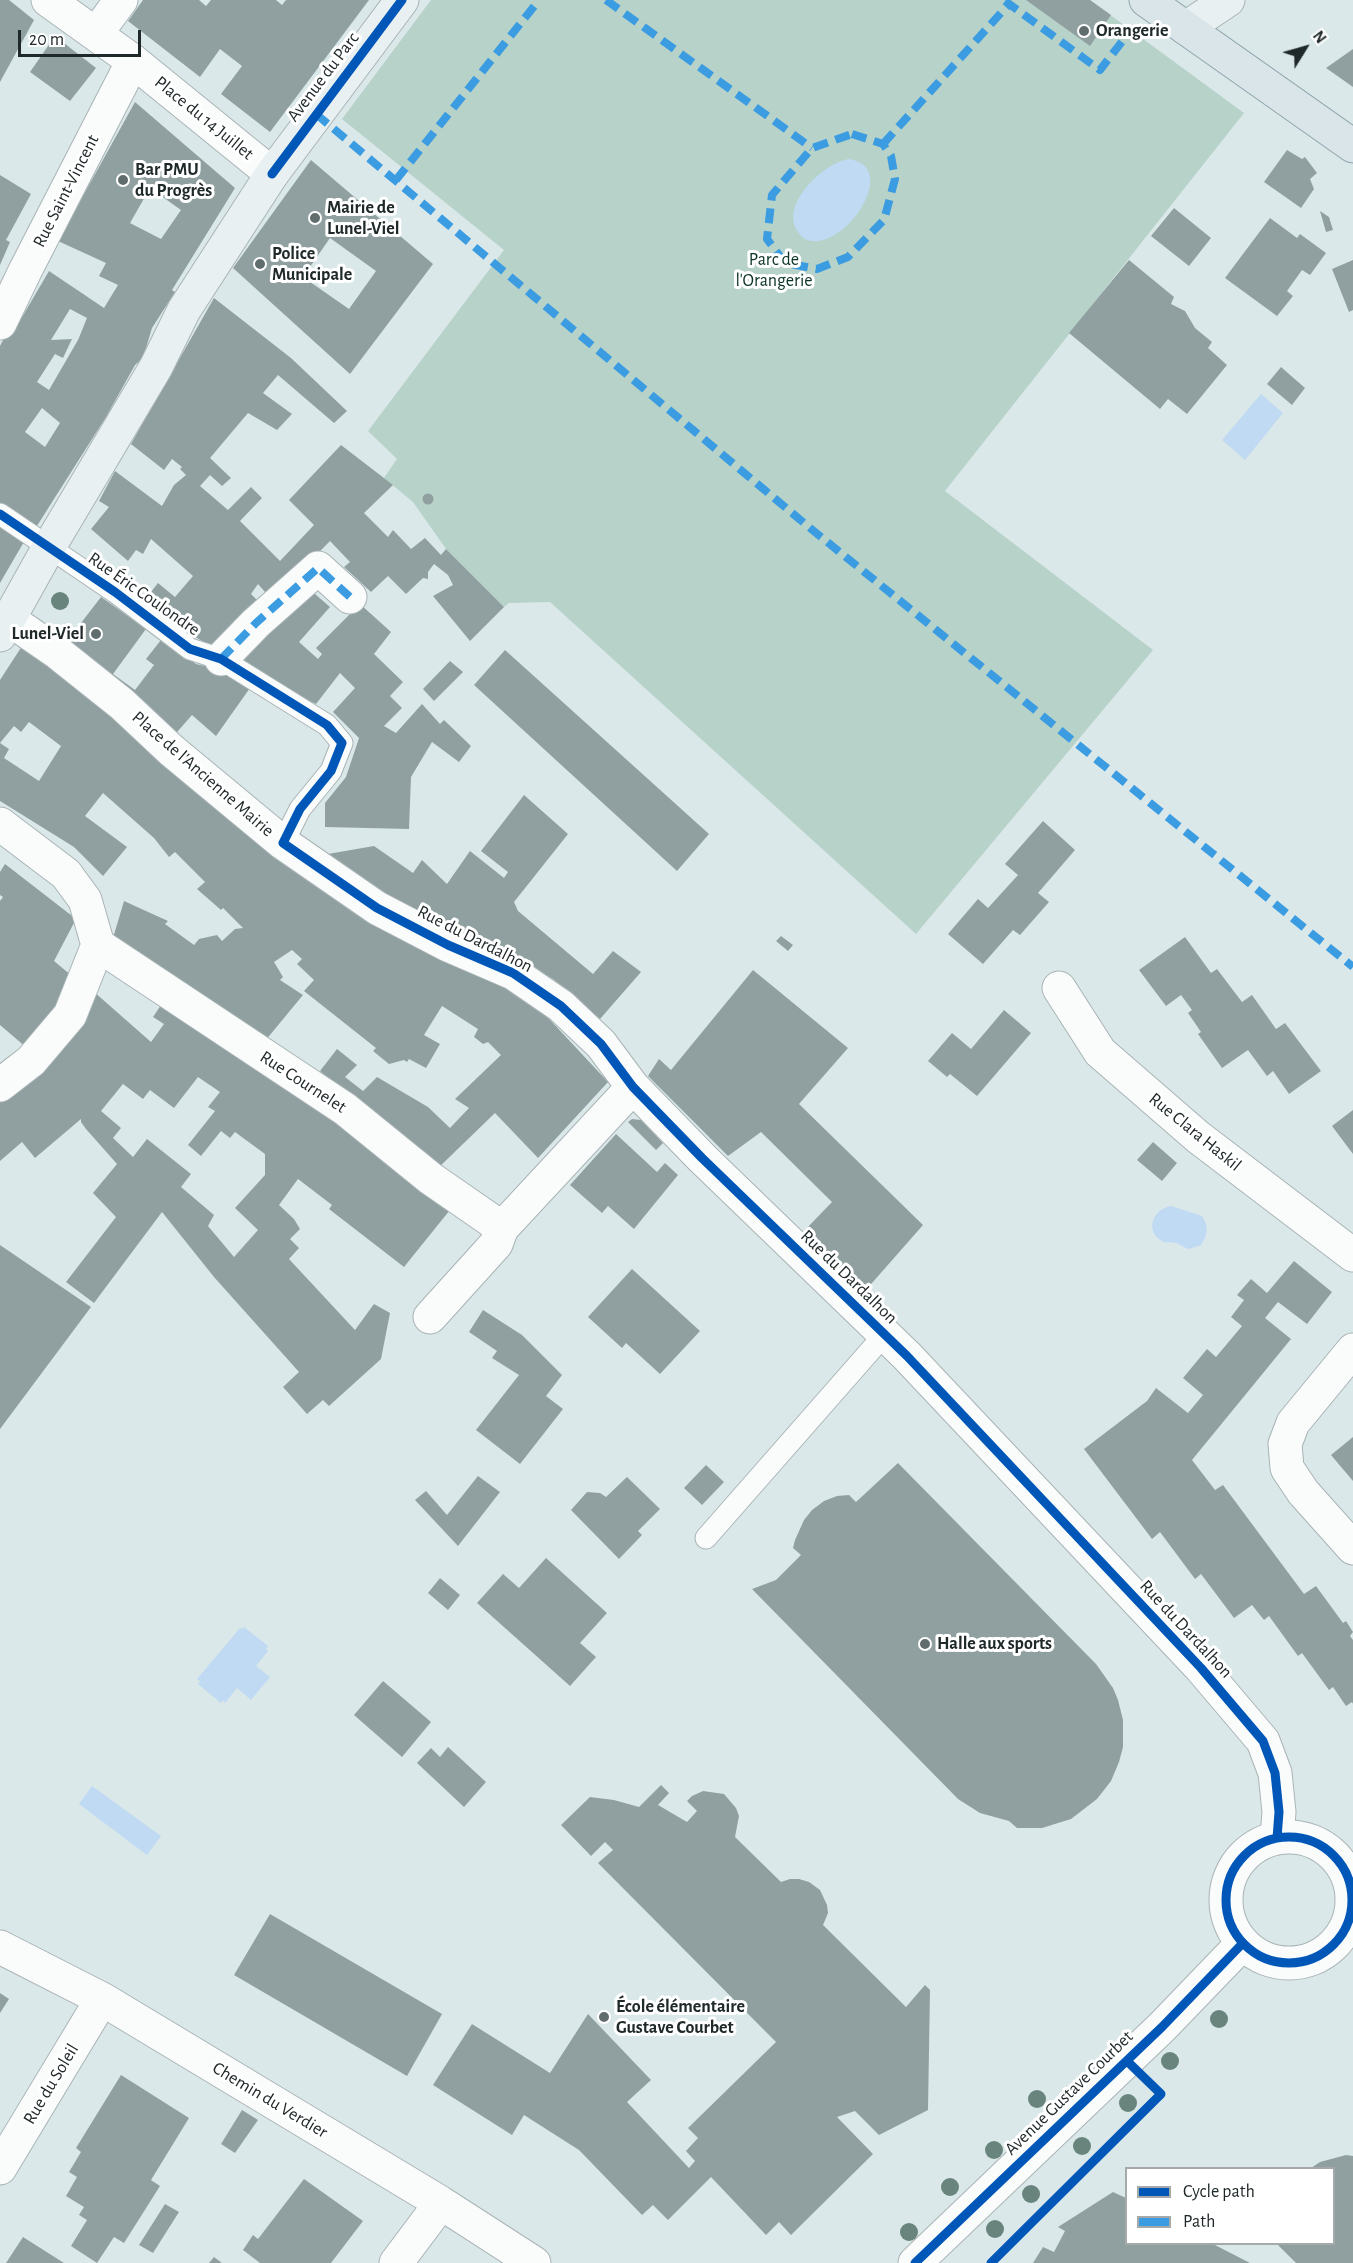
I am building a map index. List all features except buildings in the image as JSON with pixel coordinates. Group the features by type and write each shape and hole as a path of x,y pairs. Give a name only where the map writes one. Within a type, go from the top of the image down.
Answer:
{"main road":[{"path":"1146,0 1353,146"}],"street":[{"name":"Place du 14 Juillet","path":"48,0 133,61 272,174"},
{"path":"96,34 121,0"},
{"name":"Avenue du Parc","path":"5,627 49,547 156,367 184,310 272,174 402,0"},
{"path":"1186,28 1228,0"},
{"name":"Rue Saint-Vincent","path":"0,323 133,61"},
{"path":"221,659 256,623 318,568 350,597"},
{"name":"Place de l'Ancienne Mairie","path":"5,627 58,653 122,704 171,750 283,843"},
{"path":"0,824 66,874 85,900 98,945 70,1015 31,1061 0,1085"},
{"name":"Rue du Dardalhon","path":"283,843 377,908 448,945 513,973 561,1006 601,1044 633,1087 702,1158 885,1334 1201,1668 1263,1742 1275,1773 1279,1812 1277,1838"},
{"name":"Rue Cournelet","path":"98,945 345,1108 430,1178 502,1228"},
{"name":"Rue Clara Haskil","path":"1059,988 1100,1052 1198,1137 1353,1255"},
{"path":"430,1317 496,1244 502,1228 633,1087"},
{"path":"1353,1350 1293,1423 1285,1444 1287,1468 1303,1492 1353,1548"},
{"path":"1294,1836 1311,1840 1325,1848 1345,1854 1347,1875 1352,1892 1352,1911 1345,1929 1333,1946 1317,1957 1298,1963 1278,1963 1258,1956 1242,1944 1232,1928 1226,1909 1226,1889 1232,1871 1243,1855 1259,1844 1277,1838 1294,1836"},
{"name":"Avenue Gustave Courbet","path":"915,2263 1162,2027 1242,1944"},
{"name":"Chemin du Verdier","path":"0,1947 102,2000 441,2203 534,2263"},
{"name":"Rue du Soleil","path":"0,2168 102,2000"},
{"path":"396,2263 441,2203"}],"lane":[{"name":"Rue Éric Coulondre","path":"0,513 190,649 221,659 327,725 342,743 331,771 300,809 283,843"},
{"path":"706,1538 885,1334"}],"green space":[{"name":"Parc de l'Orangerie","path":"431,0 1090,0 1244,113 945,491 1153,650 916,934 550,602 509,603 504,607 446,549 413,502 384,478 397,459 368,431 504,250 342,119"}],"water":[{"path":"849,159 864,165 870,176 869,190 863,204 841,231 827,239 813,241 805,239 798,232 794,221 794,210 799,198 816,177 827,168"},
{"path":"1261,394 1283,413 1245,460 1222,440"},
{"path":"1171,1206 1202,1216 1207,1230 1201,1245 1189,1249 1174,1242 1164,1242 1156,1237 1152,1226 1155,1216 1159,1211"},
{"path":"244,1627 268,1646 266,1649 268,1651 256,1666 270,1677 251,1700 237,1688 225,1703 223,1700 221,1703 198,1684 200,1681 197,1679 240,1628"},
{"path":"92,1786 161,1836 147,1855 79,1804"}],"marked path":[{"path":"396,180 539,0"},
{"path":"606,0 812,148"},
{"path":"1005,1 1100,70 1131,30"},
{"path":"883,144 1009,4"},
{"path":"316,114 810,528 1353,967"},
{"path":"852,134 883,144 891,156 895,179 884,220 848,257 817,269 785,263 767,239 772,195 812,148 852,134"},
{"path":"221,659 256,623 318,568 350,597"}],"cycle path":[{"path":"272,174 402,0"},
{"path":"0,514 115,592 190,649 221,659 327,725 342,743 331,771 300,809 283,843 377,908 448,945 513,973 561,1006 601,1044 633,1087 702,1158 907,1356 1201,1668 1263,1741 1275,1773 1279,1812 1277,1838"},
{"path":"1289,1837 1313,1842 1334,1855 1347,1876 1352,1900 1347,1924 1334,1945 1313,1958 1289,1963 1265,1958 1244,1945 1231,1924 1226,1900 1231,1876 1244,1855 1265,1842 1289,1837"},
{"path":"915,2263 1162,2027 1242,1944"},
{"path":"991,2263 1161,2094 1127,2061"}],"place":[{"name":"Orangerie","path":"1084,31"},
{"name":"Bar PMU du Progrès","path":"123,180"},
{"name":"Mairie de Lunel-Viel","path":"315,218"},
{"name":"Police Municipale","path":"260,264"},
{"name":"Lunel-Viel","path":"96,634"},
{"name":"Halle aux sports","path":"925,1644"},
{"name":"École élémentaire Gustave Courbet","path":"604,2017"}]}
